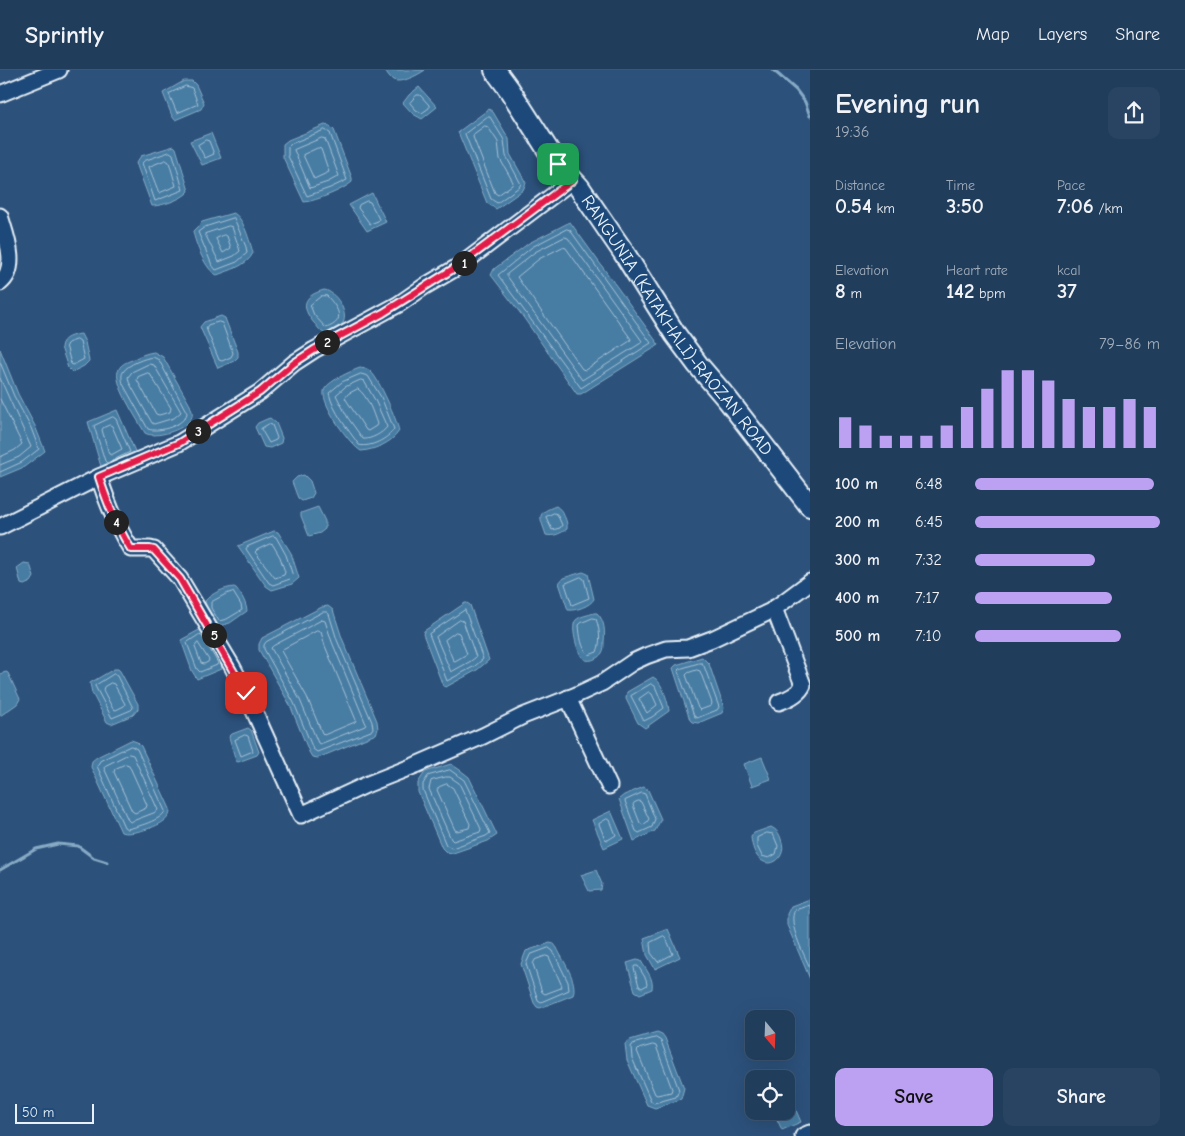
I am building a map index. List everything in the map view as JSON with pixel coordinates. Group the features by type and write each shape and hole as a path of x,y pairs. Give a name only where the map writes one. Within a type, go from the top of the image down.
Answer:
{"main road":[{"name":"RANGUNIA (KATAKHALI)-RAOZAN ROAD","path":"495,70 509,88 548,150 579,187 670,326 698,365 744,420 810,506"}],"street":[{"path":"0,94 59,70"},
{"path":"0,527 99,477 179,443 260,392 294,363 314,350 383,313 461,264 573,180"},
{"path":"0,216 9,248 10,265 8,276 0,283"},
{"path":"99,477 114,518 131,549 154,550 180,579 197,607 246,693 301,815 368,784 458,747 523,716 602,683 640,659 666,650 688,648 702,644 774,608 810,582"},
{"path":"774,608 803,685 802,689 796,694 779,702"},
{"path":"568,698 609,786"},
{"path":"803,1136 810,1133"}],"water":[{"path":"385,70 425,70 409,78 396,81"},
{"path":"184,81 192,81 196,85 204,103 201,109 175,120 163,93"},
{"path":"419,87 437,107 422,119 413,114 403,103"},
{"path":"489,109 493,112 509,139 510,154 526,183 523,190 496,209 487,203 458,132"},
{"path":"325,125 330,126 334,130 352,182 329,195 304,202 283,157 283,144 288,140"},
{"path":"211,133 221,158 202,165 190,141"},
{"path":"174,146 189,191 172,202 152,206 136,163 141,156"},
{"path":"372,193 386,222 367,231 349,205"},
{"path":"233,213 237,215 243,224 253,253 247,261 217,275 205,262 193,231 202,222"},
{"path":"570,222 659,345 581,394 577,394 491,275 494,269 529,243"},
{"path":"324,290 336,298 344,313 343,323 340,327 326,334 314,323 305,307 306,302 312,295"},
{"path":"221,316 225,318 238,352 238,357 234,361 218,368 200,327 204,322"},
{"path":"81,334 85,342 89,361 72,372 68,368 61,347 66,339"},
{"path":"0,349 18,394 35,426 45,451 24,467 0,477"},
{"path":"154,352 163,357 190,405 192,415 187,424 182,427 162,434 149,435 145,433 122,391 118,375 120,367 124,363"},
{"path":"360,368 367,369 374,376 391,409 399,431 392,439 382,445 361,451 350,441 337,424 324,397 324,391 329,384 345,374"},
{"path":"117,410 137,456 102,470 88,422"},
{"path":"270,418 276,423 282,438 281,443 270,448 264,447 255,427 258,423"},
{"path":"304,475 310,481 314,493 311,498 302,501 298,498 292,482 297,477"},
{"path":"556,506 564,516 567,529 555,535 546,535 541,516 545,511"},
{"path":"318,507 325,521 325,529 320,533 309,536 301,513"},
{"path":"274,531 278,532 291,553 299,578 292,584 272,590 266,586 238,546"},
{"path":"24,563 30,564 34,577 31,582 24,585 21,584 17,568"},
{"path":"583,572 588,574 594,599 583,608 568,610 559,583 563,578"},
{"path":"234,587 242,596 247,611 230,623 216,625 207,609 205,601 218,591"},
{"path":"465,603 470,605 489,660 477,670 446,687 443,686 423,634 424,631"},
{"path":"328,606 333,610 342,638 377,721 378,729 376,734 318,758 312,757 309,752 290,705 259,650 259,644 262,638 322,607"},
{"path":"594,613 600,616 604,626 604,648 598,657 587,660 582,657 576,644 574,623 580,618"},
{"path":"199,630 203,630 224,663 221,669 197,679 192,671 181,640"},
{"path":"702,657 709,664 724,708 722,713 698,723 690,720 673,668 676,665"},
{"path":"114,669 120,671 138,704 138,709 133,715 111,724 107,722 92,693 90,683"},
{"path":"6,672 20,699 17,704 0,716 0,674"},
{"path":"653,677 662,687 669,711 645,728 638,723 626,699 627,692"},
{"path":"248,728 251,730 259,752 257,755 238,762 236,761 229,737"},
{"path":"131,740 141,746 170,811 169,816 160,824 139,831 125,833 121,832 91,767 92,761 97,757"},
{"path":"762,757 771,779 752,786 744,764"},
{"path":"451,764 469,777 497,835 488,841 453,853 446,852 442,848 418,792 418,783 425,772"},
{"path":"644,787 648,790 661,819 655,831 634,841 619,799"},
{"path":"611,811 623,839 604,848 592,820"},
{"path":"771,827 779,833 783,848 777,860 771,863 759,858 754,850 751,837 754,833"},
{"path":"596,870 602,884 601,890 589,891 581,875"},
{"path":"810,899 810,979 787,925 787,914 791,906"},
{"path":"668,929 680,957 655,969 647,955 644,938"},
{"path":"550,943 554,944 557,948 566,965 572,977 574,989 573,995 540,1008 534,1003 521,964 526,951"},
{"path":"637,960 641,961 647,971 652,985 652,989 640,994 635,991 627,963"},
{"path":"657,1032 665,1038 684,1088 681,1099 655,1108 647,1105 627,1060 625,1044 630,1040"},
{"path":"795,1108 801,1122 782,1130 777,1120 795,1120"}],"waterway":[{"path":"773,70 796,90 805,102 810,116"},
{"path":"0,870 36,849 58,844 78,846 94,858 107,862"}],"route":[{"path":"246,693 180,579 154,550 131,549 120,532 99,477 179,443 260,392 294,363 314,350 383,313 461,264 573,180 558,164"}]}
